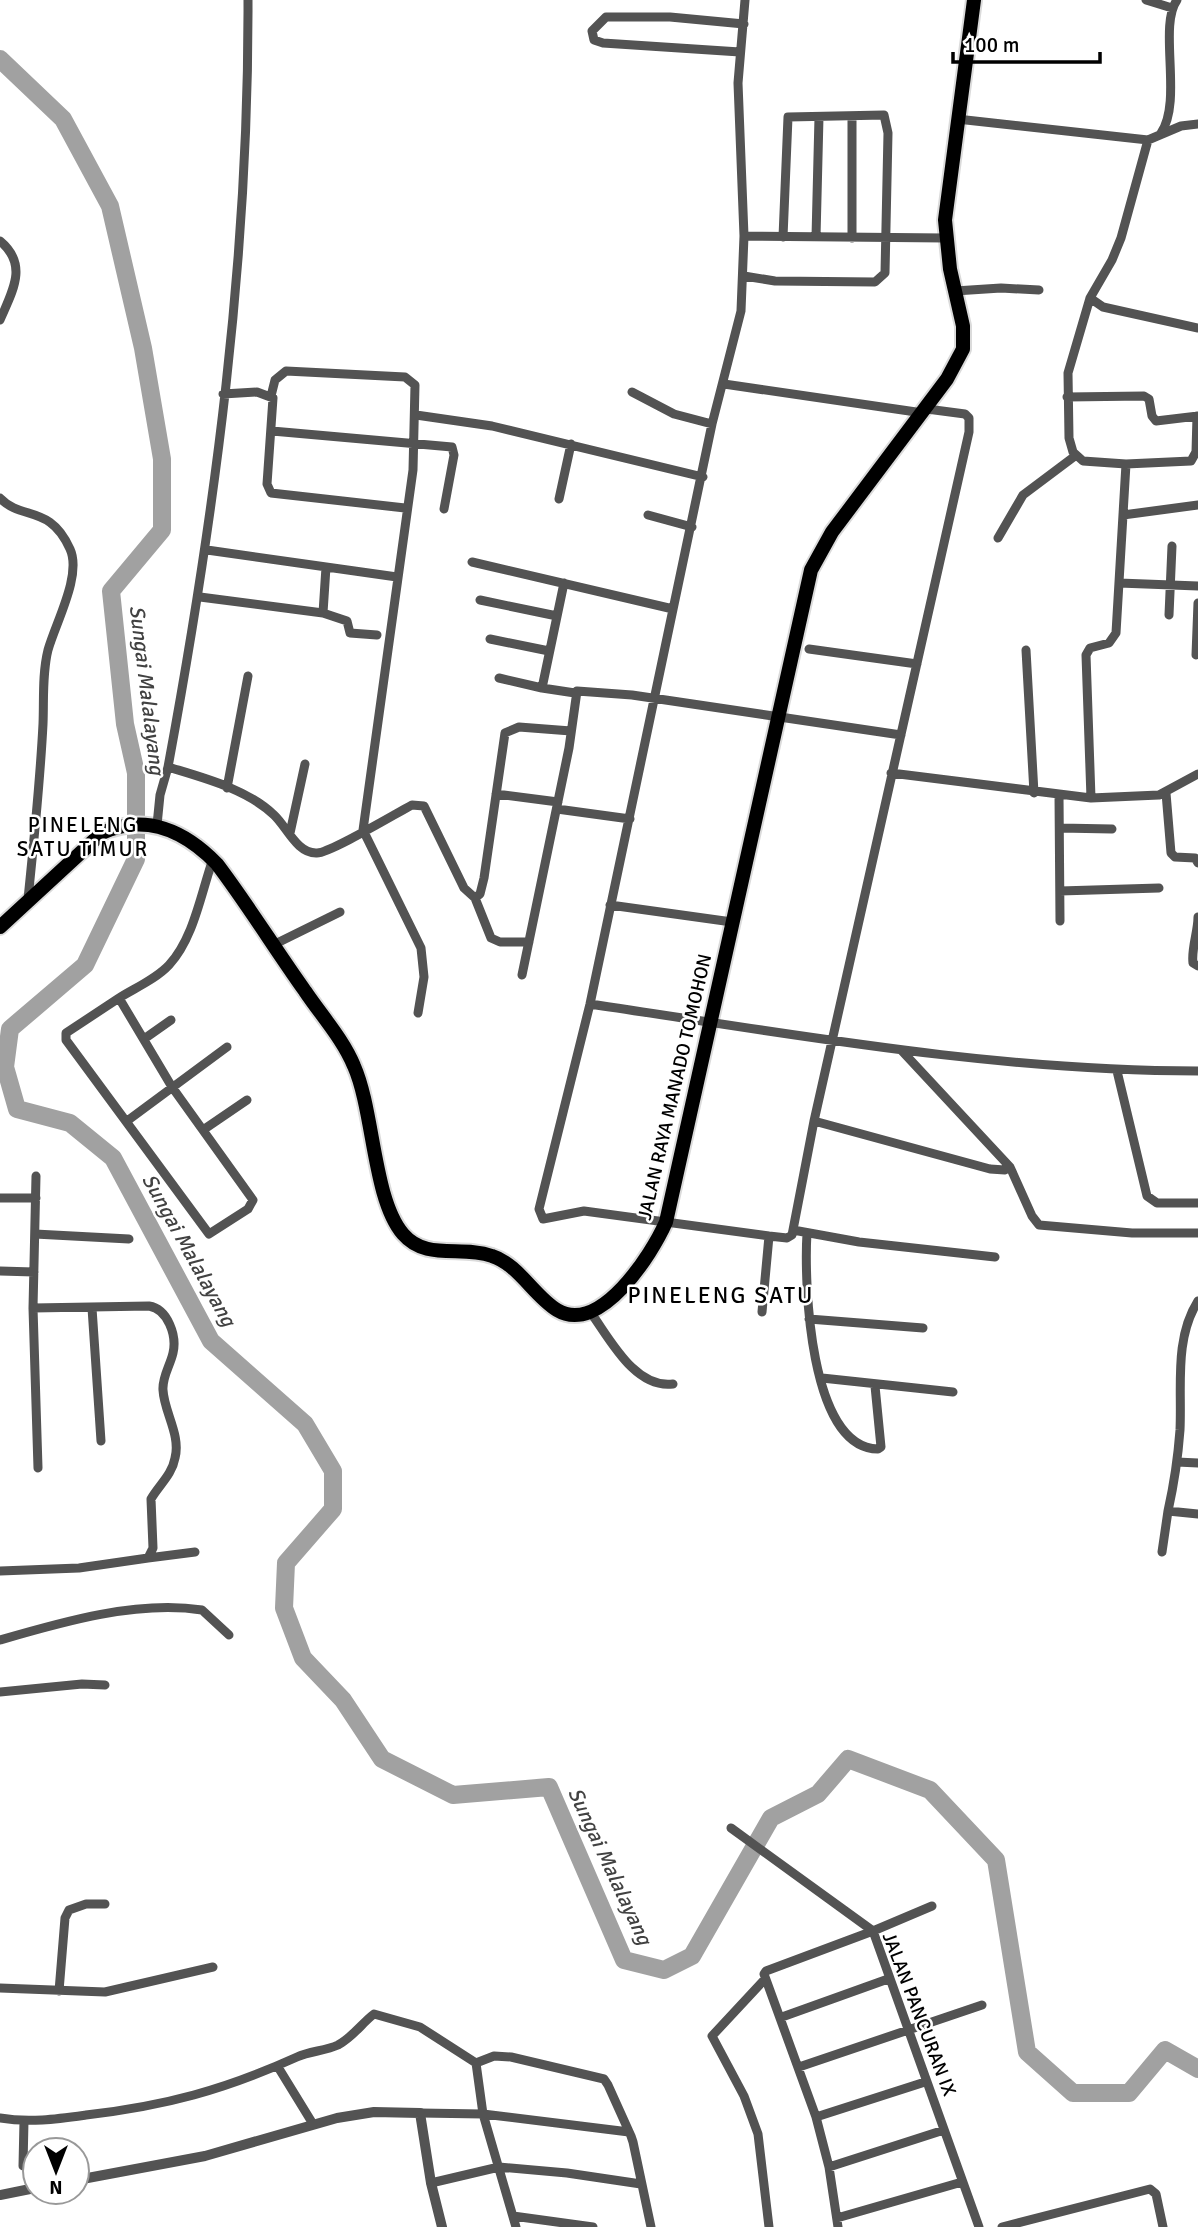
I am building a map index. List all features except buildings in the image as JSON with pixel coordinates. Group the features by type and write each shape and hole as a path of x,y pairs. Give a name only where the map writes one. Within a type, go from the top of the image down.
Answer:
{"highway":[{"name":"JALAN RAYA MANADO TOMOHON","path":"591,1312 636,1273 657,1243 666,1222 811,570 832,532 925,411 963,349 963,326 945,238 957,120 974,0"},
{"path":"0,927 102,833 124,826 153,824 192,841 213,859 351,1058 366,1106 388,1201 395,1222 405,1236 427,1250 472,1249 496,1257 556,1310 572,1315 591,1312"}],"street":[{"path":"153,824 168,766 207,550 240,251 246,172 248,0"},
{"path":"724,384 965,414 970,427 814,1121 793,1230 787,1238 584,1210 549,1219 539,1215 590,1004 703,477 712,424 741,311 744,236 738,83 745,0"},
{"path":"1146,0 1175,4 1168,107 1161,133"},
{"path":"740,52 603,43 593,39 592,31 598,21 606,17 670,17 744,24"},
{"path":"852,116 852,238"},
{"path":"744,276 775,281 875,282 885,273 884,116 788,117 783,237"},
{"path":"816,237 820,117"},
{"path":"957,120 1148,140 1161,133 1198,124"},
{"path":"1067,397 1144,396 1149,399 1152,416 1156,421 1198,416 1196,452 1191,461 1126,464 1083,461 1075,456 1069,439 1067,397 1068,373 1090,298 1115,255 1148,140"},
{"path":"744,236 945,238"},
{"path":"0,241 13,256 18,276 0,320"},
{"path":"956,291 1001,288 1039,290"},
{"path":"1090,298 1103,307 1198,328"},
{"path":"405,508 271,493 267,484 274,403 271,396 275,380 286,371 405,377 415,385 415,443 390,649 363,830 421,948 424,977 418,1013"},
{"path":"223,394 250,391 271,396"},
{"path":"632,392 674,414 712,424"},
{"path":"416,415 492,426 703,477"},
{"path":"272,431 415,443 454,450 444,509"},
{"path":"559,499 571,444"},
{"path":"998,538 1023,495 1075,456"},
{"path":"1091,798 1086,654 1090,648 1105,645 1115,636 1126,464"},
{"path":"0,498 5,503 37,513 50,521 66,541 74,560 70,588 63,600 48,653 38,820 29,900"},
{"path":"1123,514 1198,505"},
{"path":"648,515 692,527"},
{"path":"1169,615 1172,546"},
{"path":"207,550 397,577"},
{"path":"472,562 673,609"},
{"path":"323,613 326,567"},
{"path":"542,688 565,583"},
{"path":"1119,583 1198,586"},
{"path":"200,597 323,613 347,621 351,633 377,635"},
{"path":"480,600 557,616"},
{"path":"1196,655 1198,603"},
{"path":"490,639 549,651"},
{"path":"809,649 917,664"},
{"path":"1026,650 1034,793"},
{"path":"227,788 247,676"},
{"path":"499,678 575,694 585,690 901,735"},
{"path":"522,975 571,731 575,694"},
{"path":"475,898 482,890 505,733 519,727 571,731"},
{"path":"290,833 305,764"},
{"path":"168,766 227,788 265,808 301,848 316,853 333,848 412,806 424,806 464,888 475,898 491,938 500,942 529,942"},
{"path":"891,773 1034,793 1091,798 1147,797 1166,793 1198,774"},
{"path":"1166,793 1171,853 1175,857 1195,858 1198,863"},
{"path":"496,794 629,819"},
{"path":"1059,795 1060,922"},
{"path":"1060,828 1112,829"},
{"path":"119,998 172,1087 253,1200 247,1209 209,1234 65,1037 82,1021 167,968 189,931 213,859"},
{"path":"1060,891 1159,888"},
{"path":"610,905 732,922"},
{"path":"273,945 340,912"},
{"path":"1198,917 1192,960 1198,966"},
{"path":"590,1004 711,1020 902,1051 1117,1071 1198,1071"},
{"path":"144,1039 171,1020"},
{"path":"127,1121 227,1047"},
{"path":"902,1051 1010,1167 1032,1216 1039,1225 1132,1233 1198,1233"},
{"path":"1117,1071 1147,1196 1157,1203 1198,1203"},
{"path":"203,1130 247,1100"},
{"path":"814,1121 990,1169 1005,1170 1010,1167"},
{"path":"36,1176 33,1308 38,1468"},
{"path":"0,1198 36,1198"},
{"path":"793,1230 903,1248 995,1257"},
{"path":"807,1233 808,1319 822,1378 838,1425 860,1446 878,1449 881,1447 875,1386"},
{"path":"35,1234 129,1239"},
{"path":"762,1312 769,1236"},
{"path":"0,1271 34,1272"},
{"path":"1162,1552 1177,1462 1183,1342 1189,1317 1198,1301"},
{"path":"33,1308 158,1307 167,1316 173,1351 163,1392 175,1438 176,1456 163,1483 150,1499 153,1548 148,1559"},
{"path":"92,1308 101,1441"},
{"path":"591,1312 634,1368 655,1384 673,1384"},
{"path":"808,1319 923,1328"},
{"path":"822,1378 875,1386 953,1392"},
{"path":"1177,1462 1198,1463"},
{"path":"1168,1511 1198,1514"},
{"path":"0,1571 79,1568 195,1552"},
{"path":"0,1640 97,1617 163,1608 202,1609 229,1635"},
{"path":"0,1692 82,1684 105,1685"},
{"path":"731,1828 873,1931 932,1906"},
{"path":"59,1991 65,1919 69,1910 86,1904 105,1905"},
{"name":"JALAN PANCURAN IX","path":"765,1979 766,1971 873,1931 979,2227"},
{"path":"0,1988 59,1991 123,1989 213,1968"},
{"path":"769,2227 758,2134 744,2096 712,2036 765,1979 782,2017 816,2117 829,2166 838,2222 962,2182"},
{"path":"782,2017 888,1979"},
{"path":"799,2067 982,2005"},
{"path":"0,2118 24,2121 148,2107 210,2091 278,2067 302,2054 336,2046 377,2013 423,2028 476,2063 483,2114 516,2227"},
{"path":"476,2063 494,2056 511,2057 602,2077 629,2132 651,2227"},
{"path":"278,2067 313,2124"},
{"path":"816,2117 925,2082"},
{"path":"91,2177 205,2156 313,2124 374,2112 483,2114 629,2132"},
{"path":"420,2113 431,2183 442,2227"},
{"path":"24,2121 24,2136"},
{"path":"829,2166 944,2130"},
{"path":"431,2183 499,2167 567,2172 641,2184"},
{"path":"1002,2227 1150,2189 1156,2194 1163,2227"},
{"path":"0,2195 21,2191"},
{"path":"513,2217 593,2227"}],"waterway":[{"name":"Sungai Malalayang","path":"0,59 63,119 110,206 143,348 162,459 162,530 111,591 125,724 136,773 136,859 85,965 10,1029 5,1067 17,1109 70,1123 113,1158 211,1341 305,1424 333,1471 333,1509 286,1563 284,1608 303,1658 343,1700 382,1759 453,1795 549,1787 624,1960 664,1970 692,1956 771,1818 818,1794 848,1759 930,1790 996,1860 1027,2052 1073,2093 1129,2093 1165,2050 1198,2069"}],"district":[{"name":"PINELENG SATU TIMUR","path":"83,837"},
{"name":"PINELENG SATU","path":"721,1295"}]}
